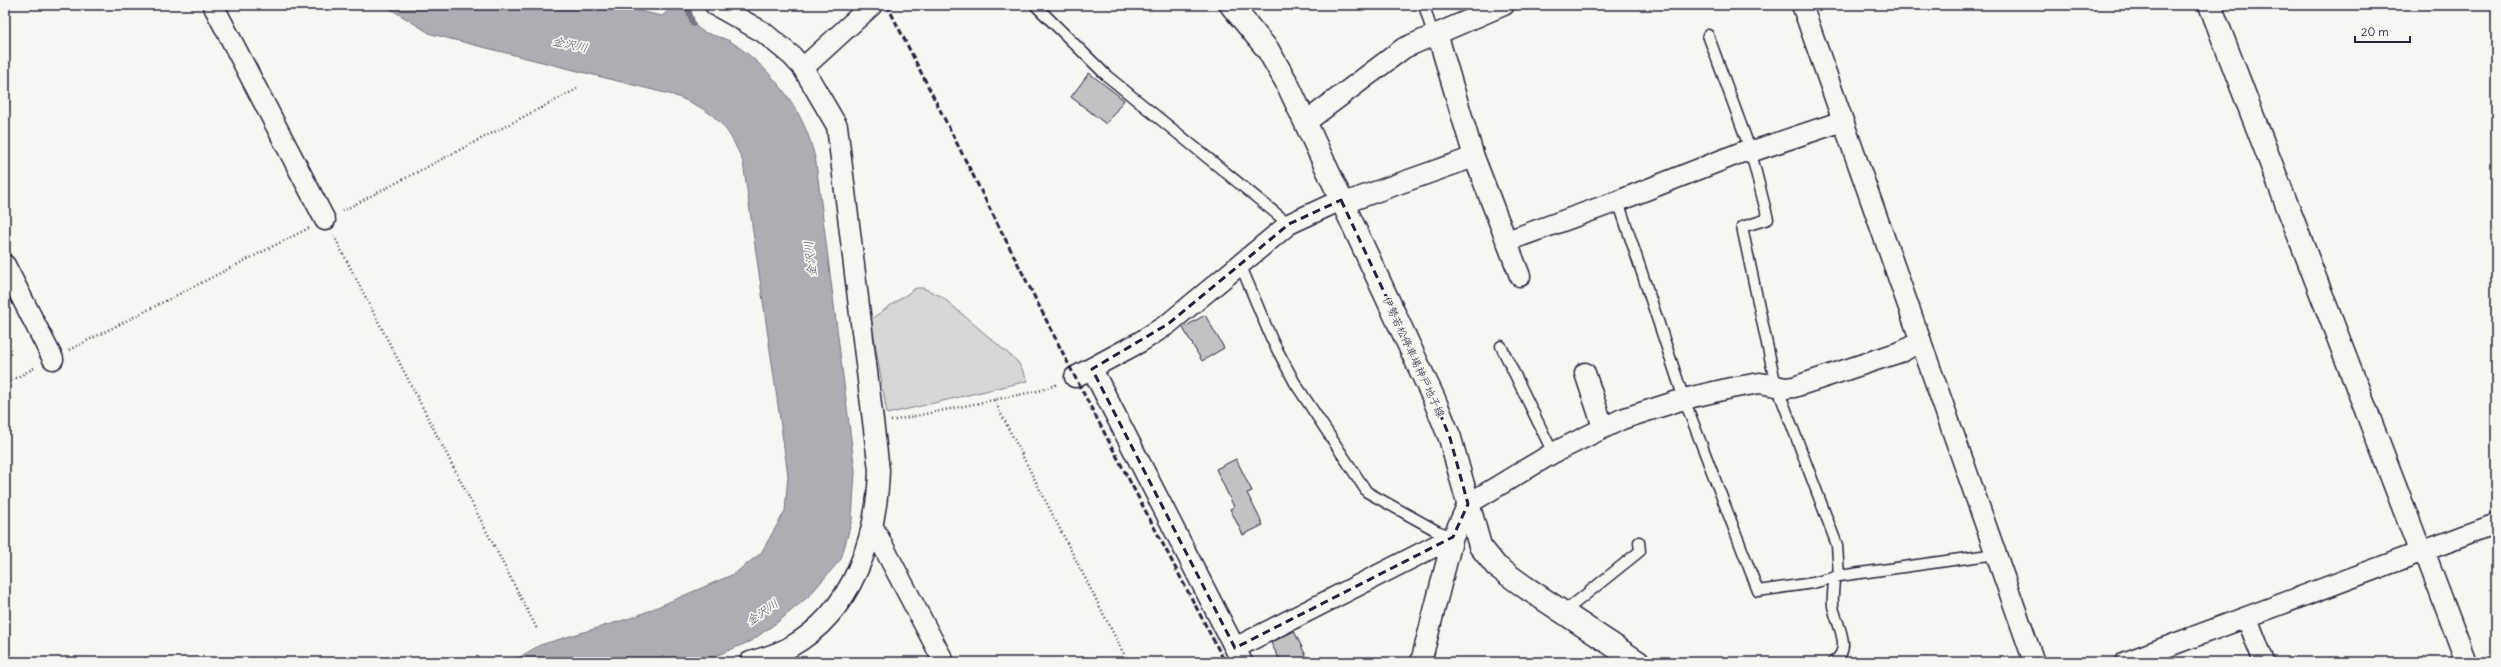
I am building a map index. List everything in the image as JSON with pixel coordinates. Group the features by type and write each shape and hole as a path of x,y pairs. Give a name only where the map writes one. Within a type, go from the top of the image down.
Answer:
{"main road":[{"path":"2210,5 2420,553"},
{"name":"伊勢若松停車場神戸地子線","path":"1238,7 1268,50 1287,83 1437,405 1450,438 1480,546 1496,566 1638,662"}],"street":[{"path":"213,5 325,220"},
{"path":"715,5 763,32 803,68 837,126 879,470 878,500 874,527 864,554 848,588 832,613 790,647 750,662"},
{"path":"1306,122 1404,48 1504,5"},
{"path":"1802,5 2034,662"},
{"path":"803,68 864,8"},
{"path":"1435,34 1474,157 1520,276"},
{"path":"1506,241 1618,201 1750,151 1843,121"},
{"path":"1453,537 1239,655 1083,373 1168,324 1289,224 1343,202 1474,157"},
{"path":"5,265 52,359"},
{"path":"1421,662 1453,537 1468,504 1553,453 1604,427 1684,399 1760,383 1794,387 1903,351 1921,341"},
{"path":"1585,373 1604,427"},
{"path":"2126,662 2496,524"},
{"path":"874,527 944,662"},
{"path":"2420,553 2428,561 2466,662"},
{"path":"2247,618 2264,662"}],"lane":[{"path":"1035,5 1106,76 1289,224"},
{"path":"1424,5 1435,34"},
{"path":"1708,35 1750,151 1768,219 1742,227 1781,397 1837,545 1837,577 1833,607 1842,633 1842,651 1838,659 1833,662"},
{"path":"1618,201 1684,399 1758,591 1837,577 1996,554"},
{"path":"1240,264 1272,340 1295,383 1367,492 1437,531 1453,537"},
{"path":"1501,346 1553,453"},
{"path":"1564,612 1640,550 1639,542"}],"path":[{"path":"5,384 579,88"},
{"path":"325,220 537,629"},
{"path":"873,425 1042,390 1083,373"},
{"path":"994,400 1128,662"}],"highlighted area":[{"path":"1341,200 1434,399 1450,438 1468,504 1453,537 1235,648 1092,369 1168,324 1289,224"}],"shaded area":[{"path":"916,288 923,288 941,296 1018,362 1028,381 887,414 871,319"}],"water":[{"name":"金沢川","path":"384,5 612,5 662,16 675,5 685,5 699,29 733,43 762,67 775,80 796,110 805,127 816,163 855,471 852,520 841,559 809,596 779,621 751,641 701,662 511,662 540,645 634,617 734,574 761,553 785,511 788,475 743,162 731,136 717,119 708,112 673,95 431,34"}],"building":[{"path":"1089,73 1124,100 1106,124 1071,97"},
{"path":"1205,315 1224,348 1202,361 1183,328"},
{"path":"1236,459 1252,491 1247,493 1263,525 1243,535 1230,509 1234,507 1216,469"},
{"path":"1294,631 1309,662 1281,662 1271,643"}],"waterway":[{"path":"687,5 693,24"}],"railway":[{"path":"887,5 1075,377 1225,662"}]}
